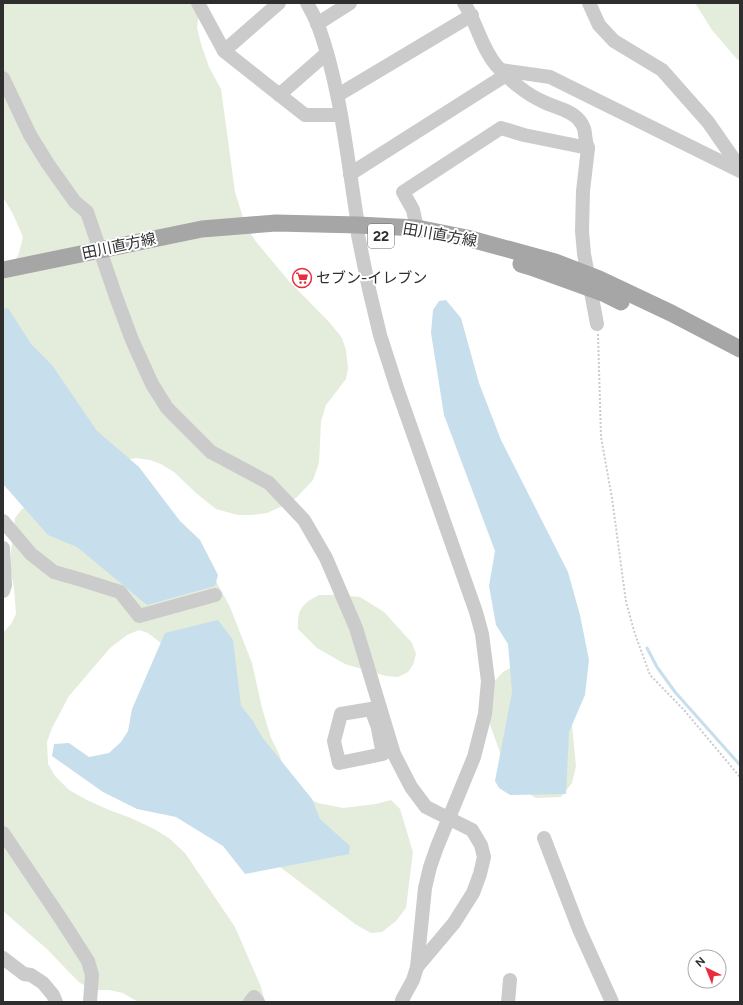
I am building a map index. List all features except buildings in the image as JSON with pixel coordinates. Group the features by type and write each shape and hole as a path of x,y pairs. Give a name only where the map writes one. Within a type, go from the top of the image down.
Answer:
{"main road":[{"name":"田川直方線","path":"3,270 202,229 276,223 358,230 473,251 530,266 603,293 740,361"},
{"name":"田川直方線","path":"3,280 131,253 206,240 274,234 417,228 467,238 555,262 599,279 671,313 740,349"}],"street":[{"path":"198,3 224,51 279,95 305,115 341,115"},
{"path":"224,51 278,3"},
{"path":"307,3 317,24 327,53 338,96 368,289 380,335 476,612 482,634 488,681 485,714 474,757 433,860 425,888 417,967 402,1002"},
{"path":"317,24 350,3"},
{"path":"464,3 472,15 482,44 496,65 523,89 542,102 568,111 579,119 585,128 586,143 588,148 582,191 582,231 584,254 597,324"},
{"path":"589,3 599,25 614,41 662,70 708,122 740,170"},
{"path":"338,96 472,15"},
{"path":"279,95 327,53"},
{"path":"350,174 504,72 550,77 740,170"},
{"path":"3,78 30,135 48,164 75,202 87,212 132,340 152,384 167,408 211,452 268,483 304,520 326,558 356,628 382,728 411,787 426,807 472,830 481,846 484,857 473,893 454,924 417,967"},
{"path":"417,228 413,210 403,192 501,128 524,135 588,148"},
{"path":"3,521 31,554 54,572 120,592 139,616 215,595"},
{"path":"3,548 5,585 3,591"},
{"path":"3,833 88,961 92,975 90,1002"},
{"path":"544,838 579,929 612,1002"},
{"path":"3,958 24,974 31,975 43,983 56,1002"},
{"path":"508,1002 510,980"},
{"path":"250,1002 254,997 258,1002"}],"path":[{"path":"597,324 599,341 602,436 626,602 635,634 650,675 684,710 740,777"}],"green space":[{"path":"3,3 200,3 197,28 209,67 221,89 235,192 246,227 257,243 288,280 330,323 342,338 346,350 348,368 346,379 326,405 321,421 319,463 313,480 297,497 285,505 267,513 253,515 238,515 216,509 196,493 174,472 161,464 150,460 136,458 96,465 3,412 3,273 13,266 19,253 23,237 13,214 3,197"},
{"path":"695,3 740,3 740,61 712,30"},
{"path":"38,502 216,581 230,607 252,663 262,708 271,738 280,756 284,774 298,794 318,803 343,808 376,804 391,800 400,809 413,852 406,908 396,921 382,932 371,933 355,924 263,854 166,647 148,633 139,630 127,635 110,648 69,696 52,728 47,742 48,764 55,776 69,790 87,800 154,829 169,838 185,853 235,927 261,987 265,1002 138,1002 123,993 109,990 94,990 80,983 48,950 3,911 3,633 11,624 16,614 14,588 10,566 15,518 22,509"},
{"path":"319,595 360,597 384,612 412,643 416,654 413,665 408,672 398,677 386,676 345,664 317,648 298,629 298,617 305,604"},
{"path":"524,660 563,690 572,725 576,766 572,783 561,797 536,798 529,794 502,758 488,719 494,682 503,672"}],"water":[{"path":"446,300 461,318 479,383 501,440 568,572 580,615 589,660 585,695 569,732 566,794 510,795 499,788 495,781 512,692 508,644 496,625 489,586 495,551 444,415 431,333 433,310 439,301"},
{"path":"8,308 31,344 52,365 97,431 139,467 180,521 200,540 218,575 215,586 147,605 77,547 48,535 3,484 3,309"},
{"path":"218,620 233,640 241,706 253,721 262,737 312,799 320,819 350,846 349,854 245,874 223,846 176,817 137,809 103,792 52,756 54,744 69,743 89,757 109,753 121,742 128,731 132,709 165,633"}],"waterway":[{"path":"647,648 657,667 675,692 740,765"}],"place":[{"name":"セブン-イレブン","path":"302,278"}]}
